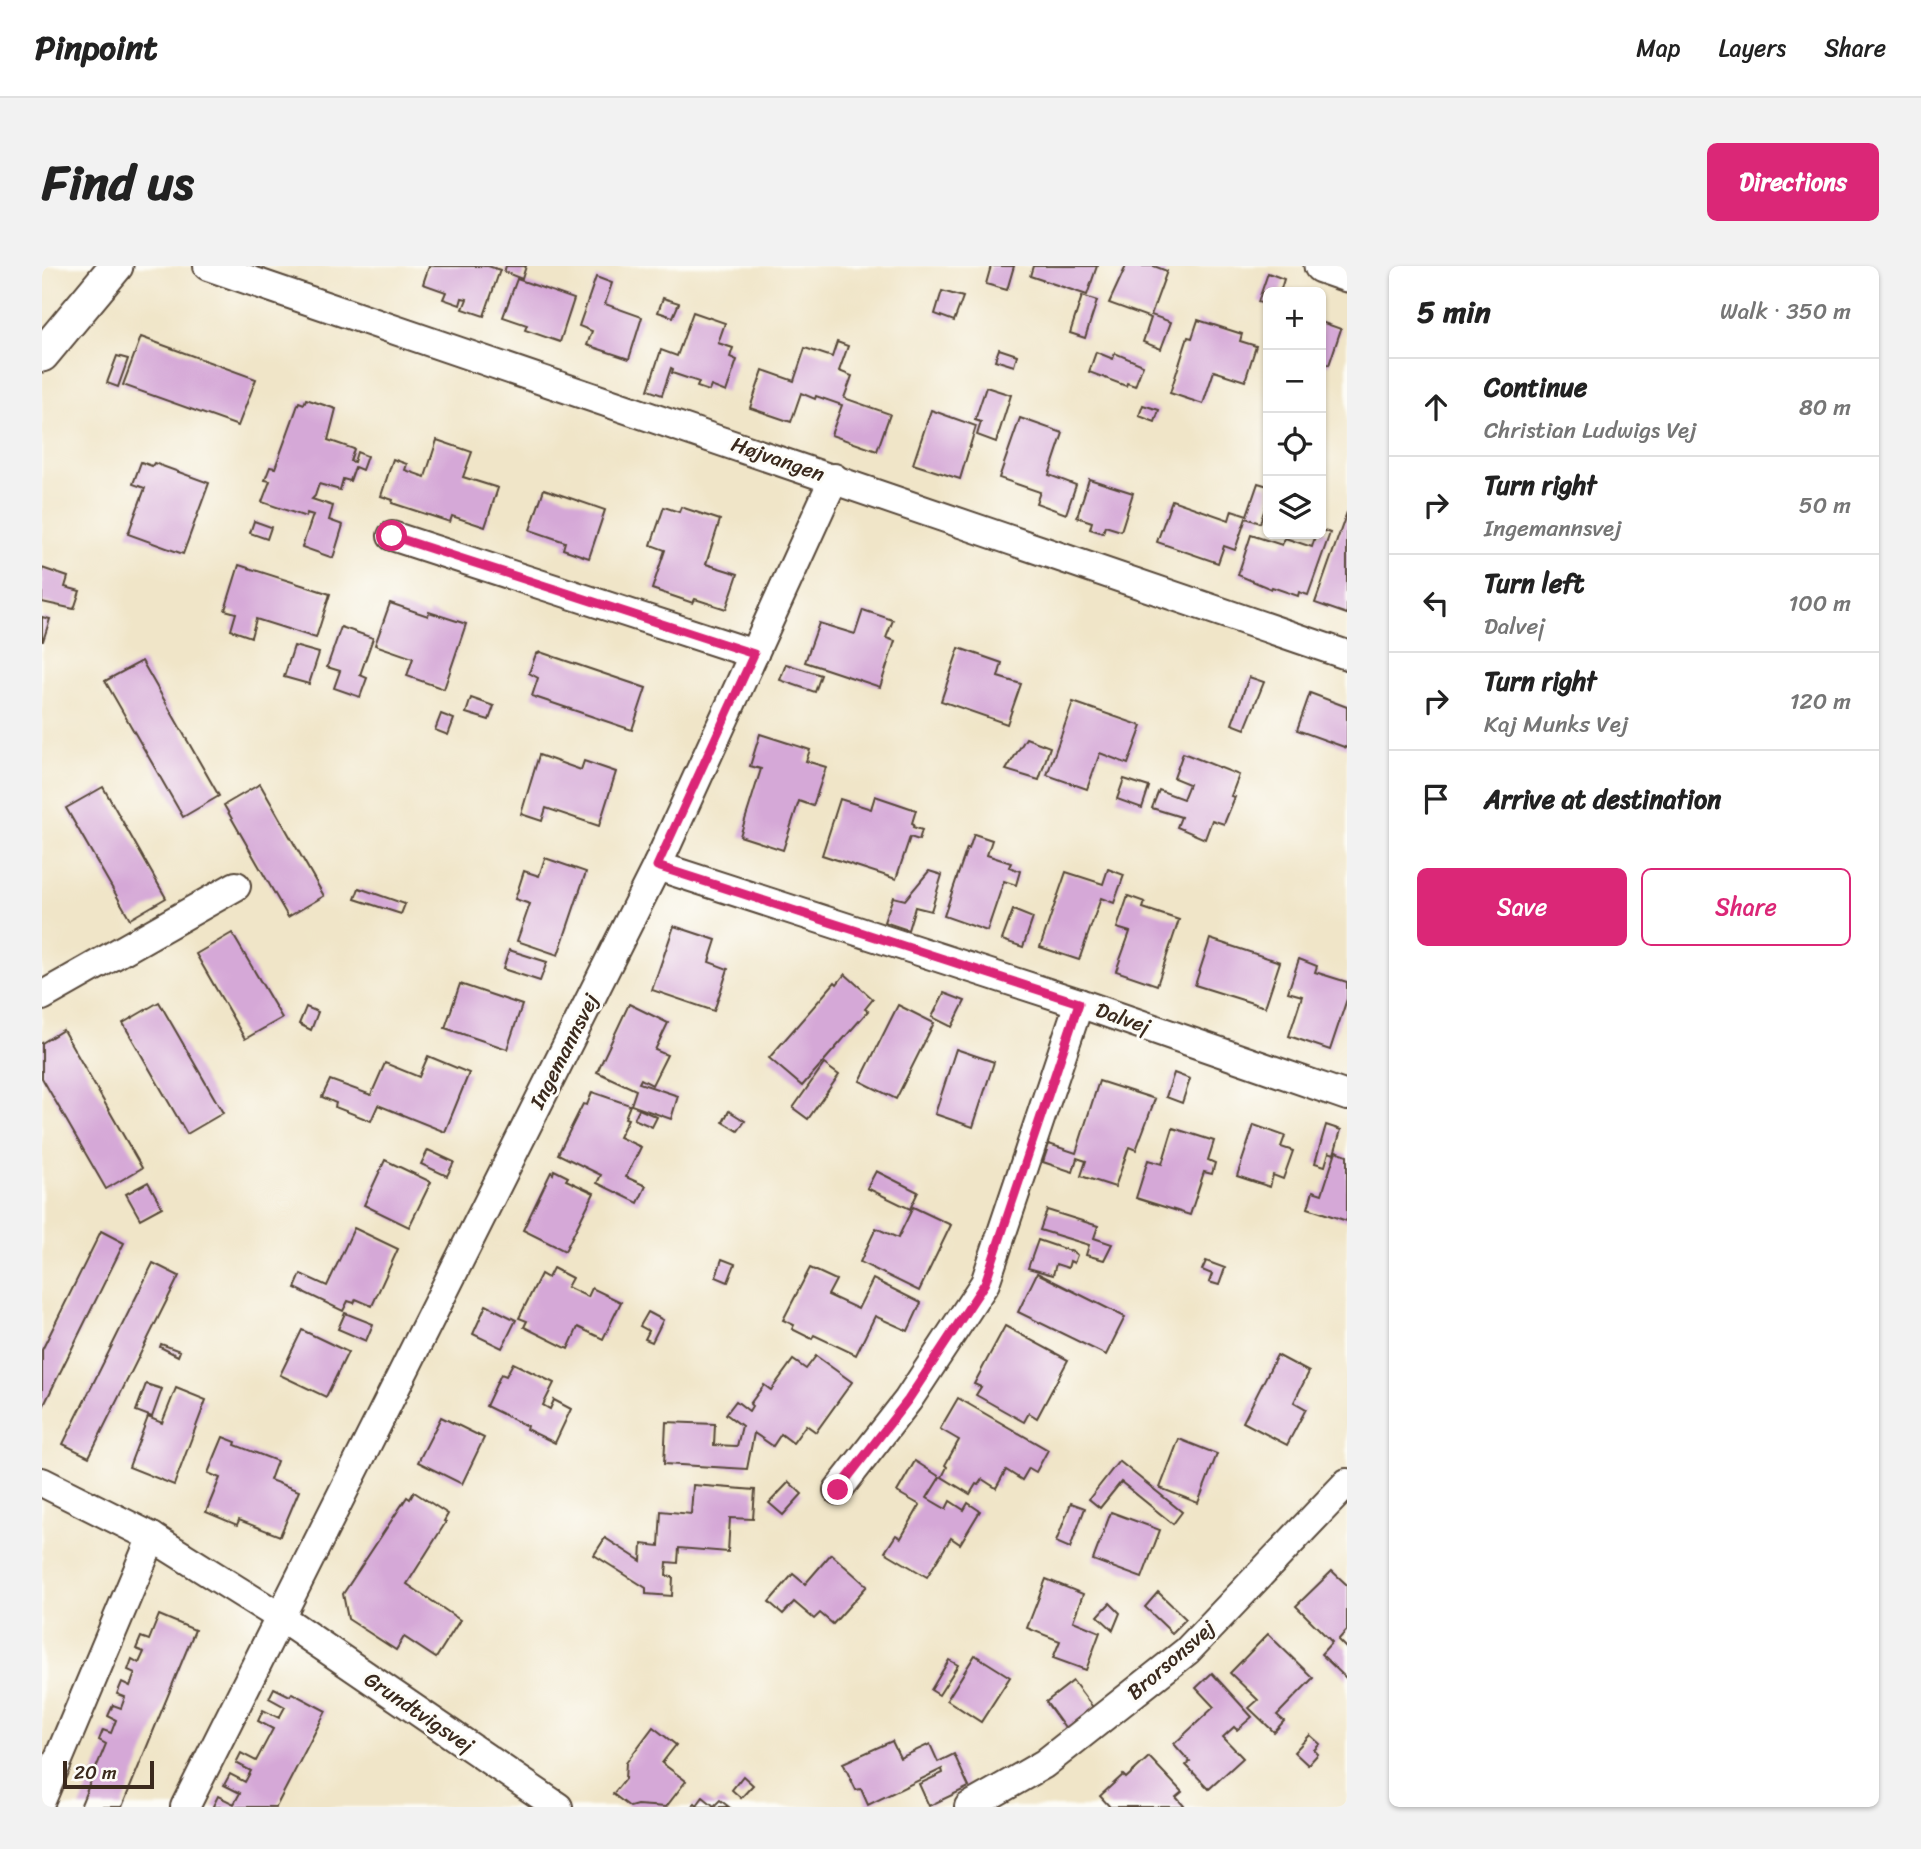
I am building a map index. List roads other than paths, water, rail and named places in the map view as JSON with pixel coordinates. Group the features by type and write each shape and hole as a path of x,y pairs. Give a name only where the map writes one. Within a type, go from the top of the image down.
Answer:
{"street":[{"path":"42,355 116,266"},
{"name":"Højvangen","path":"208,266 1347,655"},
{"path":"1321,266 1347,275"},
{"name":"Ingemannsvej","path":"280,1617 657,866 834,478"},
{"path":"392,536 754,654"},
{"name":"Dalvej","path":"657,866 1079,1003 1347,1096"},
{"path":"42,996 236,886"},
{"path":"838,1490 908,1400 985,1283 1079,1003"},
{"name":"Grundtvigsvej","path":"42,1482 152,1537 280,1617 558,1807"},
{"name":"Brorsonsvej","path":"969,1807 1044,1764 1188,1651 1347,1483"},
{"path":"42,1798 152,1537"},
{"path":"185,1807 280,1617"}]}
